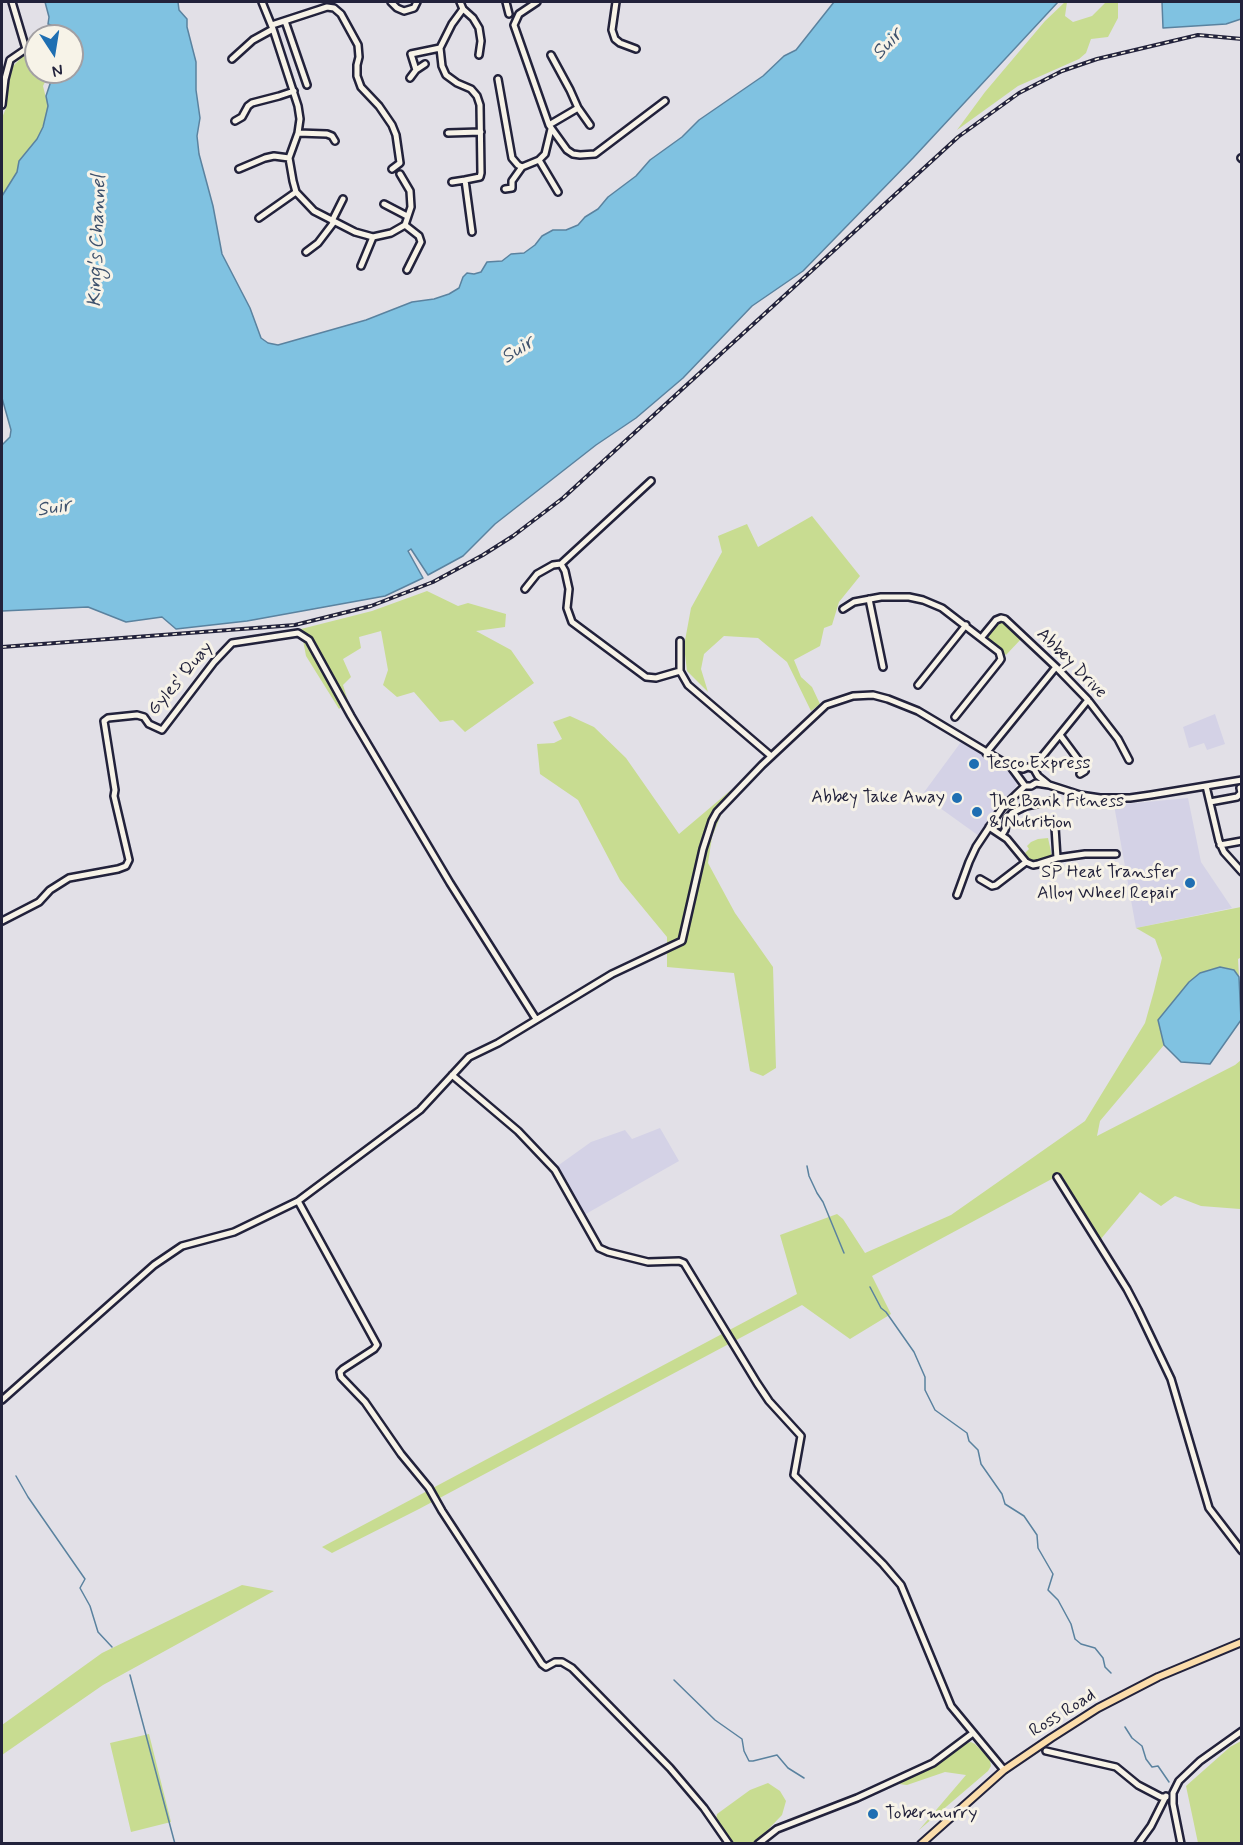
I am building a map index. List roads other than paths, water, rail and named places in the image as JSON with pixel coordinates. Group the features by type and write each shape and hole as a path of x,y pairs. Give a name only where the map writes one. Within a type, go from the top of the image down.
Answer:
{"main road":[{"name":"Ross Road","path":"921,1844 1004,1770 1098,1708 1158,1677 1242,1642"}],"street":[{"path":"2,105 10,60 26,49 12,2"},
{"path":"257,2 262,4 272,27 294,91 300,119 298,133 289,158 296,192 314,211 355,232 373,237 391,233 405,225 411,207 410,191 400,174"},
{"path":"391,2 404,11 414,8 417,2"},
{"path":"460,2 479,28 481,41 479,56"},
{"path":"506,2 509,14"},
{"path":"537,2 519,14 514,25 550,127 567,150 573,154 587,156 595,154 665,102"},
{"path":"616,2 612,30 615,39 636,49"},
{"path":"232,58 272,27 327,7 334,8 341,14 358,45 357,75 361,87 379,106 396,135 400,163 392,169"},
{"path":"452,182 480,177 481,172 480,105 471,89 453,81 446,75 442,66 440,48 452,24 463,9"},
{"path":"285,21 307,85"},
{"path":"416,70 411,54 440,48"},
{"path":"551,55 578,108 590,125"},
{"path":"410,78 425,64"},
{"path":"498,79 510,155 514,162 522,167"},
{"path":"235,121 242,117 252,103 294,91"},
{"path":"506,189 512,188 512,181 522,167 539,160 545,154 550,127 578,108"},
{"path":"448,133 481,132"},
{"path":"298,133 327,134 335,141"},
{"path":"239,169 274,156 289,158"},
{"path":"539,160 558,192"},
{"path":"465,180 472,232"},
{"path":"259,218 296,192"},
{"path":"306,252 318,243 333,222 343,199"},
{"path":"384,204 407,216"},
{"path":"405,225 419,236 421,242 407,270"},
{"path":"361,266 373,237"},
{"path":"525,589 537,574 553,565 561,564 651,481"},
{"path":"561,564 569,589 567,608 572,622 646,677 656,678 680,671"},
{"path":"843,609 854,602 893,596 923,600 942,608 999,652 1001,658 955,717"},
{"path":"869,599 883,667"},
{"name":"Abbey Drive","path":"981,637 996,620 1001,618 1056,667 1088,700 1118,739 1129,760"},
{"path":"918,686 966,625"},
{"name":"Gyles' Quay","path":"2,921 39,902 50,890 69,878 126,866 129,860 114,796 104,721 108,718 137,715 144,717 148,724 162,730 214,662 232,643 298,633 309,640 351,716 450,883 536,1019"},
{"path":"680,641 680,671 688,685 771,756"},
{"path":"986,753 1056,667"},
{"path":"2,1400 154,1265 182,1246 234,1232 298,1201 420,1110 469,1057 498,1043 612,974 682,941 712,820 771,756 826,705 853,696 873,695 888,699 918,711 1010,766 1034,769 1038,776 1049,785"},
{"path":"1036,764 1088,700"},
{"path":"1060,735 1083,766 1085,771 1080,774"},
{"path":"1010,766 1021,782 1031,786 1036,783 1080,795 1115,798 1151,795 1242,780"},
{"path":"957,895 969,861 989,826 1015,794 1021,782 1023,769"},
{"path":"1036,783 1038,776"},
{"path":"1206,786 1220,845 1242,872"},
{"path":"1210,802 1237,797 1241,793 1240,788"},
{"path":"1038,794 1040,802"},
{"path":"1002,834 1007,819 1012,813 1026,806 1051,801"},
{"path":"989,826 1002,834 1024,860 1033,865 1057,858 1085,854 1116,854"},
{"path":"1055,827 1057,858"},
{"path":"1220,845 1242,841"},
{"path":"980,879 992,886 996,885 1024,860"},
{"path":"452,1075 518,1131 555,1170 599,1248 648,1262 679,1261 684,1263 748,1370 769,1401 801,1436 794,1475 902,1585 951,1706 1004,1770"},
{"path":"1057,1177 1138,1310 1171,1379 1209,1508 1242,1551"},
{"path":"298,1201 376,1345 374,1349 342,1369 340,1377 365,1402 401,1454 429,1488 542,1664 546,1667 555,1662 562,1662 572,1668 670,1768 704,1808 729,1844"},
{"path":"1181,1844 1173,1793 1179,1781 1214,1750 1242,1731"},
{"path":"758,1844 777,1829 857,1798 933,1763 973,1733"},
{"path":"1046,1751 1116,1767 1138,1785 1161,1797 1166,1797"},
{"path":"1138,1844 1166,1797 1173,1793"}],"water":[{"path":"45,2 178,2 179,10 187,19 196,62 196,90 200,118 197,136 199,154 213,206 222,254 250,308 261,338 268,343 278,345 366,320 412,302 449,294 459,288 467,273 481,272 487,262 502,261 511,254 524,253 542,236 553,230 566,230 578,225 585,217 598,209 608,197 636,176 650,160 682,137 699,120 763,76 784,56 796,50 834,2 1058,2 913,158 803,271 752,306 683,378 636,418 596,445 495,524 463,556 428,575 411,549 408,551 423,578 385,596 247,621 176,629 162,617 126,622 88,607 2,611 2,445 10,437 11,430 2,398 2,196 17,172 19,161 37,139 43,127 48,106 46,96 50,84 84,84 84,24 48,24 49,17"},
{"path":"1162,2 1241,2 1241,19 1226,24 1163,28"},
{"path":"1220,967 1234,970 1239,977 1241,1020 1210,1064 1181,1062 1164,1045 1158,1020 1189,982 1200,973"}],"waterway":[{"path":"807,1166 809,1176 823,1202 844,1253"},
{"path":"870,1287 881,1308 914,1352 925,1377 925,1390 935,1410 967,1433 969,1441 978,1450 981,1464 1002,1494 1005,1504 1024,1516 1037,1535 1038,1548 1053,1574 1048,1590 1058,1600 1071,1624 1075,1639 1081,1644 1095,1648 1103,1658 1105,1667 1111,1673"},
{"path":"16,1476 85,1579 80,1588 90,1606 98,1632 112,1647"},
{"path":"130,1675 175,1844"},
{"path":"674,1680 715,1720 742,1739 749,1761 777,1755 788,1768 804,1778"},
{"path":"1125,1727 1132,1738 1142,1746 1146,1759 1152,1767 1158,1766 1169,1782"}],"railway":[{"path":"2,647 295,625 371,606 433,582 513,536 563,498 958,137 1019,93 1062,71 1097,59 1198,35 1242,39"}],"place":[{"name":"Tesco Express","path":"974,764"},
{"name":"Abbey Take Away","path":"957,798"},
{"name":"The Bank Fitness & Nutrition","path":"977,812"},
{"name":"SP Heat Transfer Alloy Wheel Repair","path":"1190,883"},
{"name":"Tobermurry","path":"873,1814"}],"water label":[{"name":"Suir","path":"888,45"},
{"name":"King's Channel","path":"98,241"},
{"name":"Suir","path":"518,351"},
{"name":"Suir","path":"54,509"}]}
